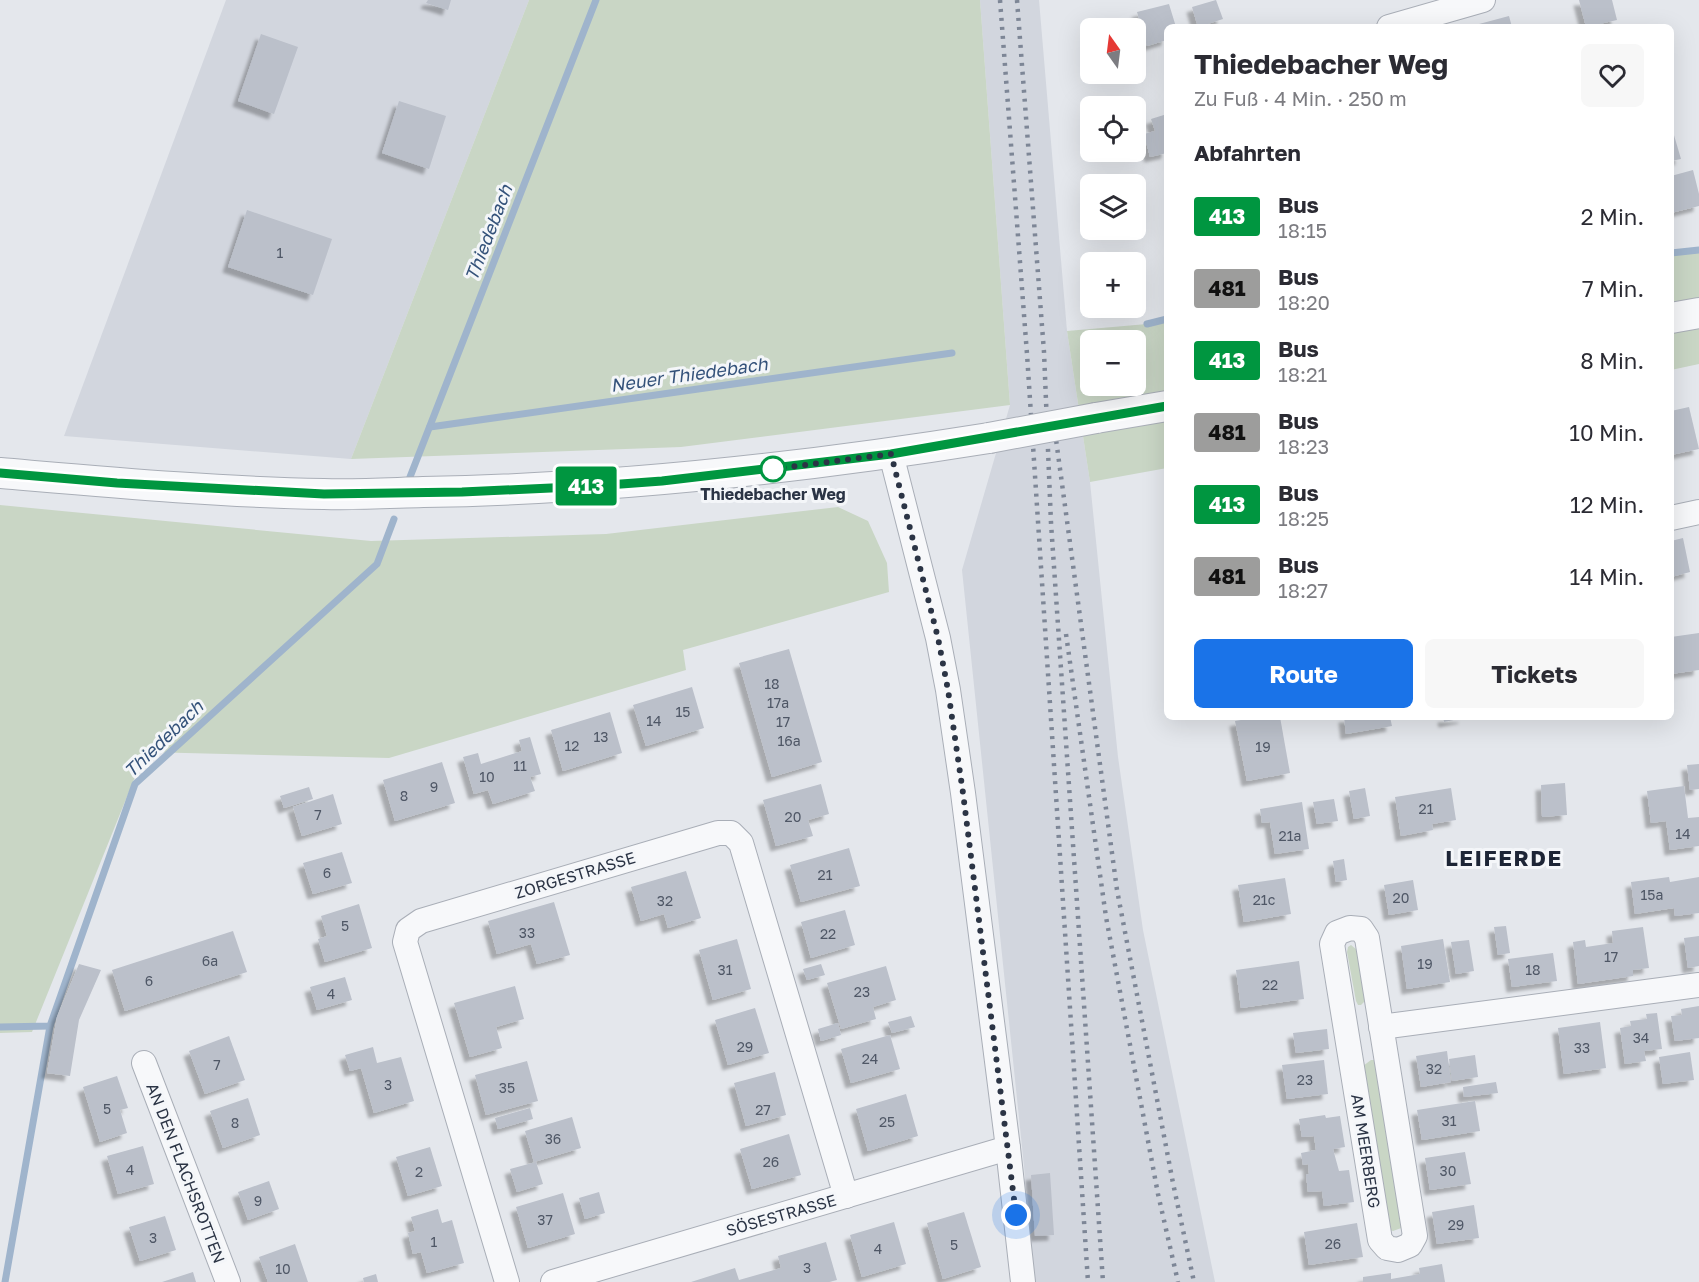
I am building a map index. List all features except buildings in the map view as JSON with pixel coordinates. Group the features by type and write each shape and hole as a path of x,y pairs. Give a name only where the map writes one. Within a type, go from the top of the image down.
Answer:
{"street":[{"path":"1399,24 1483,0"},
{"path":"1674,317 1699,313"},
{"path":"0,473 117,483 324,494 462,492 662,481 891,454 1164,407"},
{"path":"891,454 938,638 948,690 1008,1148 1023,1282"},
{"path":"1674,517 1699,512"},
{"name":"ZORGESTRASSE","path":"507,1282 405,942 408,930 421,921 718,833 731,833 741,843 846,1196"},
{"name":"AM MEERBERG","path":"1350,928 1361,929 1367,938 1382,1027 1414,1236 1410,1245 1398,1250 1387,1248 1380,1240 1332,944 1337,933 1350,928"},
{"path":"1382,1027 1699,985"},
{"name":"AN DEN FLACHSROTTEN","path":"144,1063 228,1282"},
{"name":"SÖSESTRASSE","path":"553,1282 1008,1148"}],"shaded area":[{"path":"226,0 529,0 351,459 64,436"},
{"path":"980,0 1039,0 1067,331 1090,482 1118,757 1143,930 1215,1282 1034,1282 962,570 1010,405"}],"green space":[{"path":"529,0 980,0 1010,405 681,447 351,459"},
{"path":"1699,248 1699,364 1674,369 1674,251"},
{"path":"1164,320 1164,469 1090,482 1067,331 1147,324"},
{"path":"0,505 371,541 606,534 838,507 868,521 887,563 889,592 683,650 686,670 389,758 145,752 32,1032 0,1033"},
{"path":"1351,945 1357,950 1364,997 1361,1005 1358,1005 1356,1001 1347,952"},
{"path":"1371,1060 1376,1060 1404,1227 1393,1231 1388,1229 1363,1066"}],"waterway":[{"name":"Thiedebach","path":"410,477 596,0"},
{"path":"1674,253 1699,250"},
{"path":"1147,324 1164,320"},
{"name":"Neuer Thiedebach","path":"430,427 952,353"},
{"name":"Thiedebach","path":"0,1027 50,1026 135,784 377,564 394,519"},
{"path":"5,1282 50,1026"}],"railway":[{"path":"1000,0 1027,354 1088,1282"},
{"path":"1017,0 1044,352 1051,523 1103,1282"},
{"path":"1055,432 1117,890 1194,1282"},
{"path":"1066,634 1106,917 1158,1194 1178,1282"}],"bus line":[{"name":"413","path":"0,473 117,483 324,494 524,490 662,481 891,454 1164,407"}],"place":[{"name":"Thiedebacher Weg","path":"773,469"}],"district":[{"name":"LEIFERDE","path":"1504,858"}],"route":[{"path":"773,469 891,454 938,638 948,690 1016,1215"}]}
